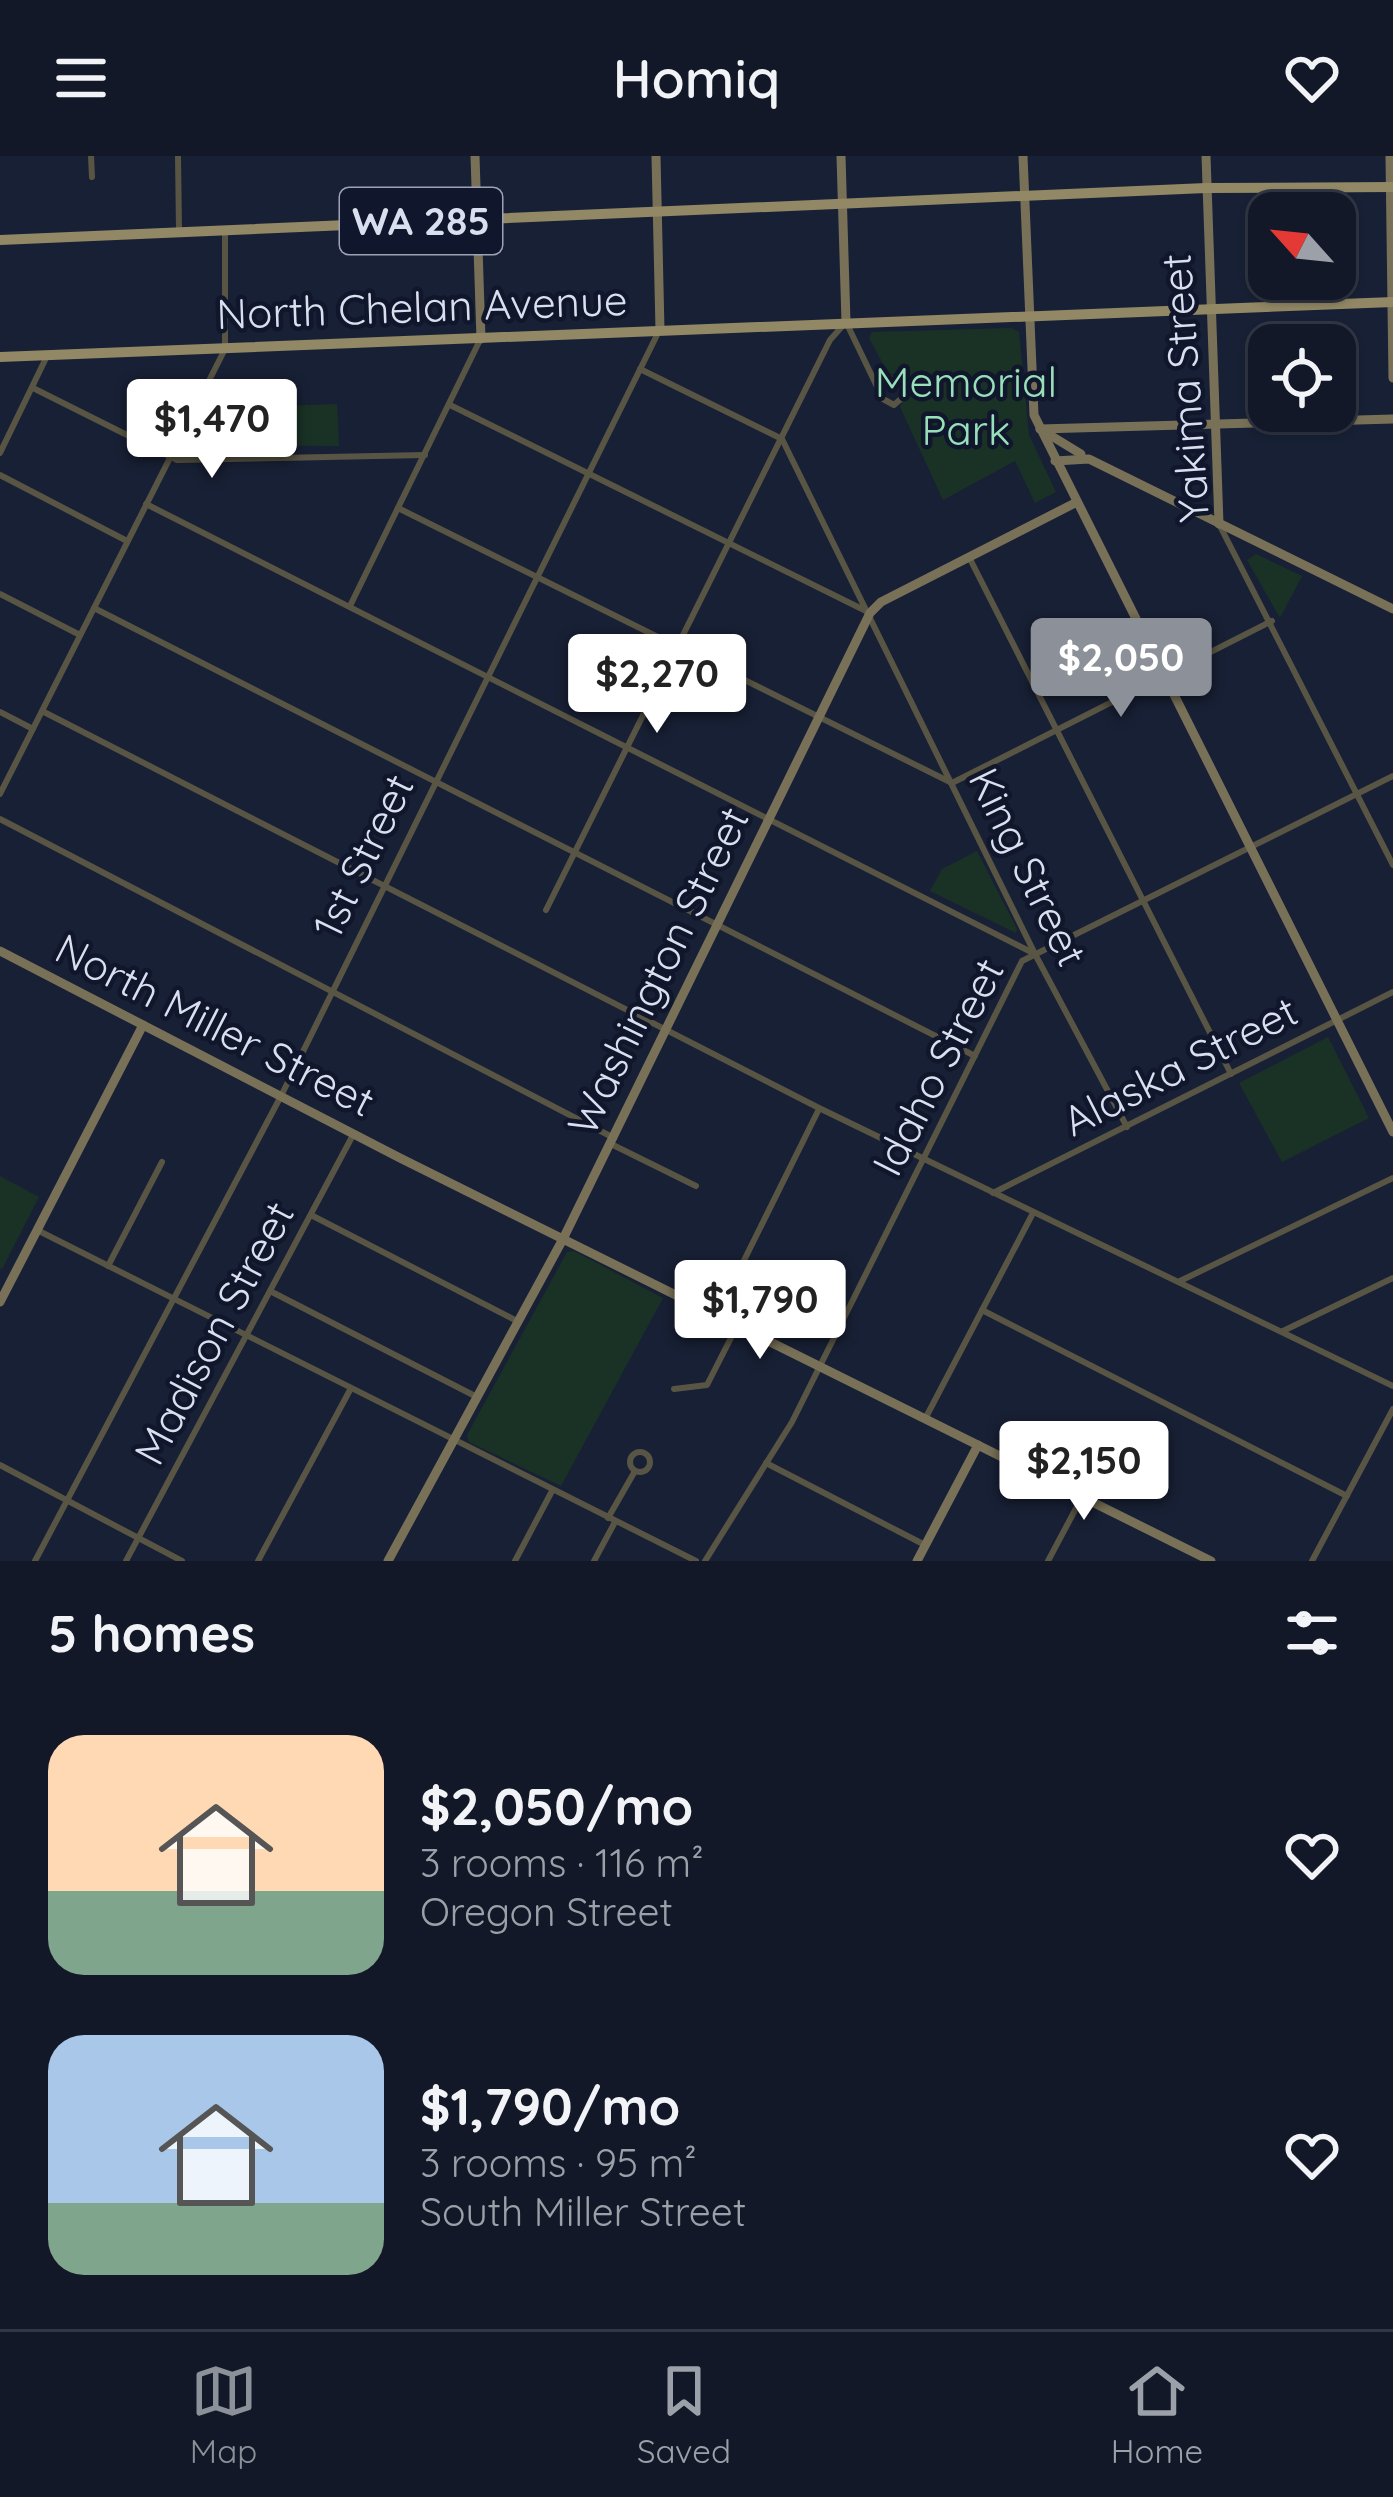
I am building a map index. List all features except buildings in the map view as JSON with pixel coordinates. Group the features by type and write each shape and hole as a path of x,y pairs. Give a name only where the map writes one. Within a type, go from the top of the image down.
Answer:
{"main road":[{"name":"WA 285","path":"0,240 1207,188 1391,187"},
{"name":"North Chelan Avenue","path":"0,357 1392,302"}],"street":[{"path":"91,156 92,177"},
{"path":"178,156 179,233"},
{"path":"350,606 481,339 475,156"},
{"name":"1st Street","path":"35,1561 281,1096 660,330 656,156"},
{"path":"841,156 846,322 887,403 903,398 904,387 897,380 879,383"},
{"path":"1023,156 1031,396 1040,429 1393,1132"},
{"name":"Yakima Street","path":"1206,156 1219,524 1393,865"},
{"path":"1390,156 1393,378"},
{"path":"0,794 225,349 225,232"},
{"path":"546,910 830,340 846,322"},
{"path":"0,453 46,356"},
{"path":"640,369 782,439"},
{"path":"33,388 169,459 424,455"},
{"path":"450,405 870,613 1075,502"},
{"path":"1040,429 1393,419"},
{"path":"1040,429 1089,459 1393,610"},
{"name":"King Street","path":"782,439 1035,954 1127,1126"},
{"path":"1055,461 1089,459"},
{"path":"0,475 128,541"},
{"path":"146,504 1035,954"},
{"path":"398,508 952,783 1272,621"},
{"path":"969,557 1231,1074"},
{"path":"0,594 80,635"},
{"path":"94,608 975,1055"},
{"name":"Washington Street","path":"388,1561 563,1239 870,613"},
{"path":"42,710 819,1108 1393,1386"},
{"path":"0,712 33,729"},
{"name":"Idaho Street","path":"701,1561 766,1463 820,1367 1022,962 1393,776"},
{"path":"0,819 334,990 696,1186"},
{"name":"North Miller Street","path":"0,951 400,1158 1210,1561"},
{"name":"Alaska Street","path":"993,1193 1393,992"},
{"path":"0,1302 143,1025"},
{"path":"717,1316 819,1108"},
{"name":"Madison Street","path":"126,1561 353,1134"},
{"path":"108,1266 162,1162"},
{"path":"1179,1281 1393,1178"},
{"path":"925,1419 1033,1213"},
{"path":"311,1215 519,1322"},
{"path":"37,1230 452,1442 701,1561"},
{"path":"1283,1331 1393,1278"},
{"path":"270,1291 477,1397"},
{"path":"982,1310 1347,1496"},
{"path":"674,1389 707,1385 737,1326"},
{"path":"258,1561 350,1390"},
{"path":"1312,1561 1393,1409"},
{"path":"916,1561 978,1445"},
{"path":"766,1463 925,1545"},
{"path":"0,1465 182,1561"},
{"path":"594,1561 635,1471"},
{"path":"515,1561 552,1491"},
{"path":"1048,1561 1082,1497"}],"green space":[{"name":"Memorial Park","path":"1011,328 1019,332 1029,435 1056,492 1035,503 1015,461 943,500 900,407 909,385 905,378 888,373 869,338 872,332"},
{"path":"337,404 339,446 184,445 203,409"},
{"path":"1256,554 1302,576 1280,618 1247,560"},
{"path":"977,851 1016,933 930,891 942,869"},
{"path":"1328,1037 1369,1118 1282,1162 1239,1083"},
{"path":"0,1176 39,1197 2,1269 0,1268"},
{"path":"574,1251 663,1298 561,1486 469,1442 467,1435 567,1252"}]}
